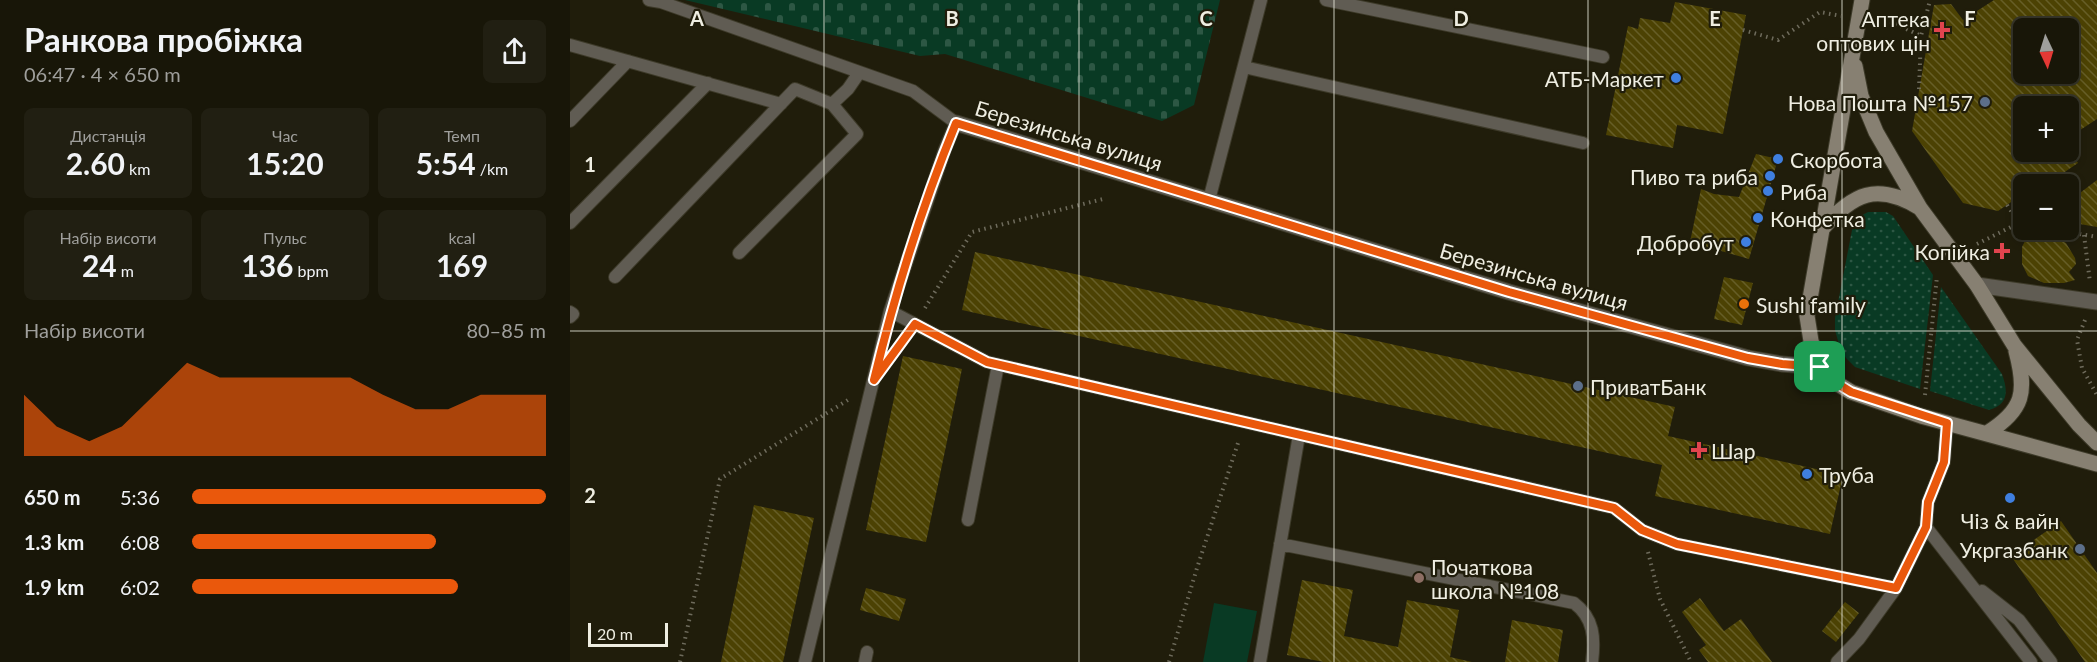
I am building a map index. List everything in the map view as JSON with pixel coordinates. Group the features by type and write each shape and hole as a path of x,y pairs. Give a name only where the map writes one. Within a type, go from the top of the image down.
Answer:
{"main road":[{"path":"1862,0 1807,316 1811,341 1820,367 1833,381 1851,392 1947,423 2097,464"},
{"path":"1853,57 1861,96 1876,132 1920,208 1977,285 2014,345 2079,425 2097,443"},
{"path":"1822,229 1836,213 1869,194 1887,193 1903,198 1920,208"},
{"path":"1987,433 2010,417 2022,394 2021,370 2014,345"}],"street":[{"name":"Березинська вулиця","path":"956,123 1509,292 1748,358 1820,367"},
{"path":"1977,285 2095,302"}],"lane":[{"path":"649,0 662,2 913,91 956,123 890,311 805,662"},
{"path":"1209,200 1261,0"},
{"path":"1326,0 1604,57"},
{"path":"570,45 781,104"},
{"path":"570,121 628,61"},
{"path":"1244,67 1583,143"},
{"path":"832,104 848,89 860,73"},
{"path":"570,223 708,83"},
{"path":"615,277 795,89 832,104 857,134 739,253"},
{"path":"890,311 987,362 1614,508 1642,530 1677,544 1896,588"},
{"path":"570,312 573,314 570,317"},
{"path":"968,520 998,365"},
{"path":"1837,662 1859,639 1896,588 1926,527 1928,502 1944,462 1947,423"},
{"path":"1260,662 1299,435"},
{"path":"1926,527 2031,662"},
{"path":"1280,544 1574,603 1584,610 1590,621 1594,647 1592,662"},
{"path":"1969,581 2019,620 2051,662"}],"path":[{"path":"1919,89 1920,36 1930,0"},
{"path":"1743,30 1778,40 1820,12 1892,22 1920,36"},
{"path":"915,324 972,232 1102,199"},
{"path":"2007,205 2013,213"},
{"path":"1977,244 2013,227"},
{"path":"2079,234 2097,237"},
{"path":"2084,235 2095,302 2077,340 2082,368 2097,395"},
{"path":"1925,396 1937,276"},
{"path":"680,662 720,479 857,395 874,380"},
{"path":"1169,662 1244,422"},
{"path":"1642,530 1660,599 1691,662"}],"green space":[{"path":"685,0 1220,0 1194,105 1162,121 945,54 920,56"},
{"path":"1868,212 1886,212 1893,216 1933,275 1920,389 1855,367 1840,348 1835,330 1835,318 1853,225 1855,219"},
{"path":"1941,287 2002,374 2005,396 2000,404 1989,410 1930,391"},
{"path":"1214,603 1257,611 1247,662 1203,662"}],"building":[{"path":"1994,0 2097,0 2097,119 2079,131 2079,96 2013,96 2013,162 2078,163 2062,174 2013,174 2013,201 1998,211 1963,203 1912,131 1934,5 1951,4 1963,20"},
{"name":"АТБ-Маркет","path":"1675,2 1746,15 1723,134 1677,125 1673,148 1606,135 1628,26 1638,29 1640,18 1670,23"},
{"path":"1756,154 1778,159 1749,259 1690,242 1701,189 1714,194 1739,197"},
{"path":"2097,180 2097,227 2079,224 2079,194"},
{"path":"2026,240 2060,240 2066,243 2075,258 2076,264 2069,272 2075,280 2064,283 2044,283 2028,276 2022,264 2022,247"},
{"path":"975,252 1675,407 1668,436 1843,475 1830,534 1655,496 1662,465 962,310"},
{"path":"1724,277 1753,283 1742,325 1714,319"},
{"path":"903,356 962,369 926,542 866,530"},
{"path":"754,505 814,518 783,662 721,662"},
{"path":"2061,521 2097,573 2097,662 2085,662 2011,556"},
{"path":"1302,580 1353,590 1344,636 1398,647 1407,600 1459,610 1450,657 1472,662 1324,662 1287,655"},
{"path":"866,588 906,599 899,621 860,610"},
{"path":"1700,598 1724,631 1741,619 1772,662 1708,662 1699,650 1706,645 1682,612"},
{"path":"1845,602 1859,613 1836,642 1822,631"},
{"path":"1512,620 1563,630 1558,662 1505,662"}],"place":[{"name":"Аптека оптових цін","path":"1942,30"},
{"name":"АТБ-Маркет","path":"1676,78"},
{"name":"Нова Пошта №157","path":"1985,102"},
{"name":"Скорбота","path":"1778,159"},
{"name":"Пиво та риба","path":"1770,176"},
{"name":"Риба","path":"1768,191"},
{"name":"Конфетка","path":"1758,218"},
{"name":"Добробут","path":"1746,242"},
{"name":"Копійка","path":"2002,251"},
{"name":"Sushi family","path":"1744,304"},
{"name":"ПриватБанк","path":"1578,386"},
{"name":"Шар","path":"1699,450"},
{"name":"Труба","path":"1807,474"},
{"name":"Чіз & вайн","path":"2010,498"},
{"name":"Укргазбанк","path":"2080,549"},
{"name":"Початкова школа №108","path":"1419,578"}],"route":[{"path":"956,123 1509,292 1748,358 1820,367 1833,381 1851,392 1947,423 1944,462 1928,502 1926,527 1896,588 1677,544 1642,530 1614,508 987,362 915,324 874,380 890,311 956,123"}]}
